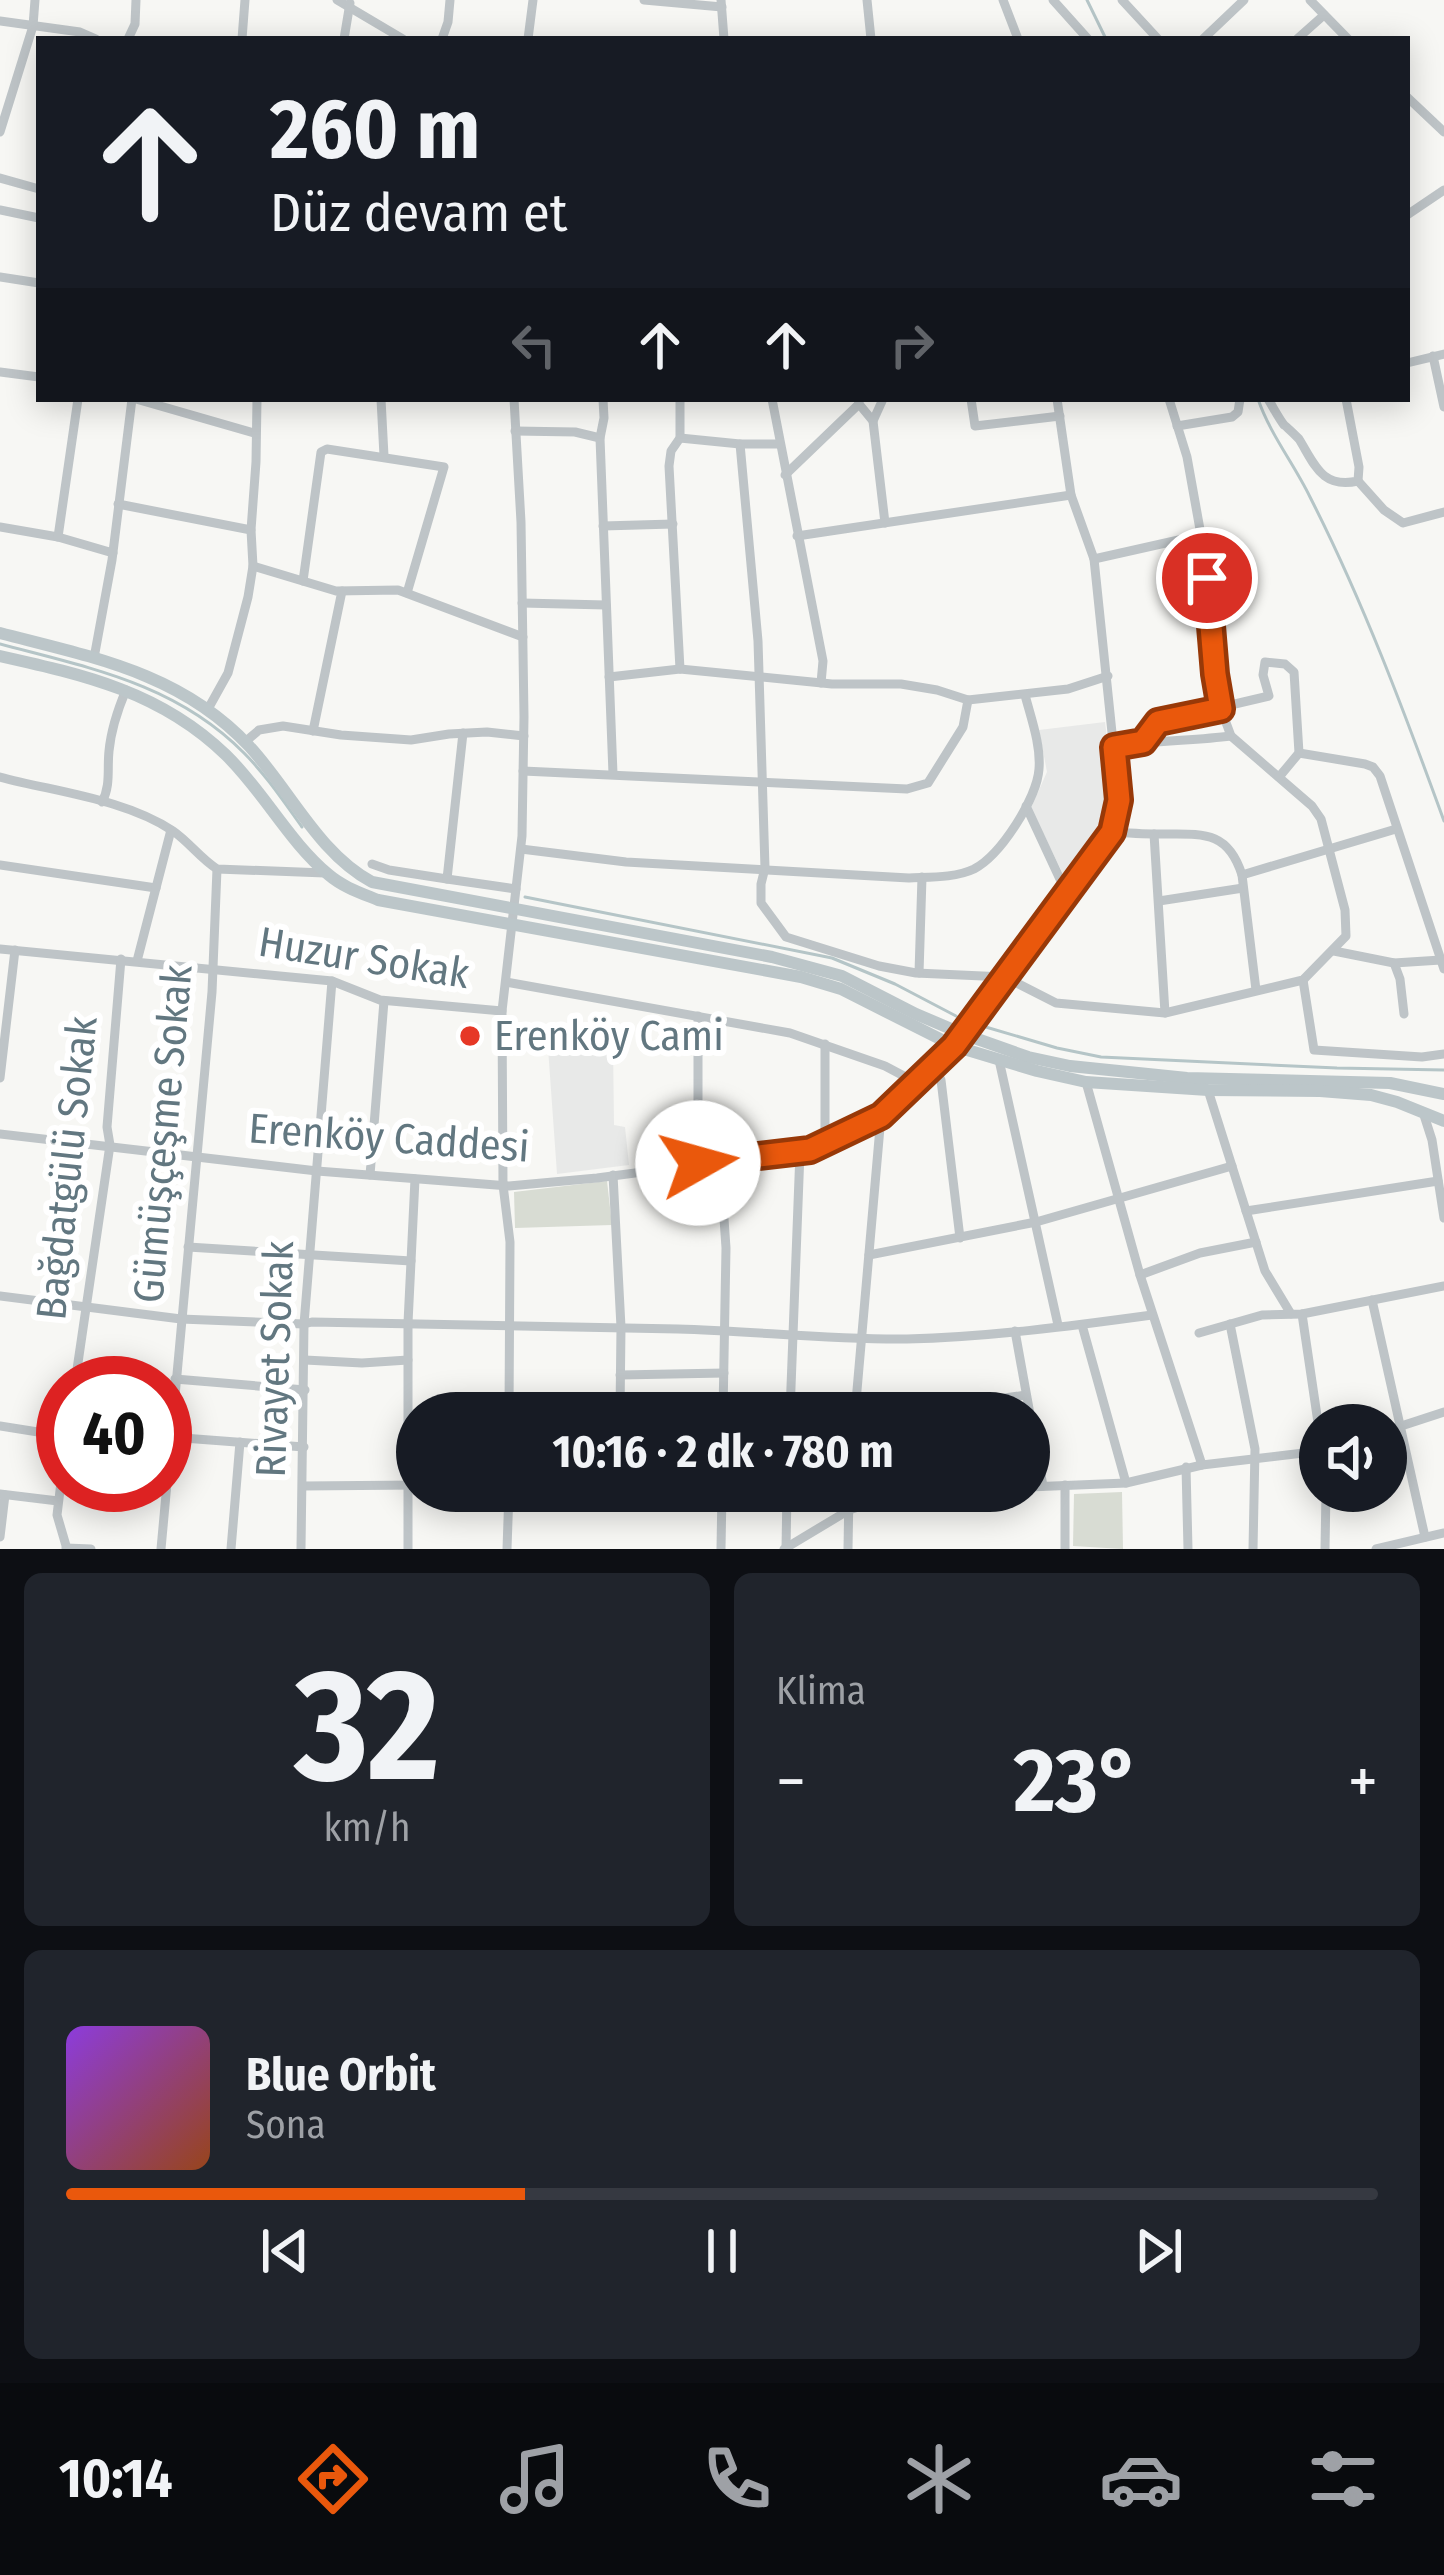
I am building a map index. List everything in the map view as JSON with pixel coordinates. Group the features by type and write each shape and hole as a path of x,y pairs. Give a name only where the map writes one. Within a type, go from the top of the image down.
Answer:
{"main road":[{"path":"0,633 151,677 208,709 245,742 340,860 357,874 388,887 772,957 842,976 963,1034 1070,1066 1187,1078 1390,1083 1444,1094"},
{"path":"0,656 106,682 184,722 226,755 326,873 379,900 801,977 841,989 954,1046 1086,1082 1371,1095 1444,1121"}],"street":[{"path":"0,132 33,26 35,0"},
{"path":"129,36 136,0"},
{"path":"242,36 245,0"},
{"path":"337,0 350,3 399,36"},
{"path":"443,36 450,0"},
{"path":"528,36 533,0"},
{"path":"644,0 721,4 724,36"},
{"path":"867,0 871,36"},
{"path":"1004,0 1017,36"},
{"path":"1054,0 1085,36"},
{"path":"1122,0 1155,36"},
{"path":"1206,36 1244,0"},
{"path":"1310,0 1345,36"},
{"path":"344,36 350,3"},
{"path":"1300,36 1324,15"},
{"path":"0,21 89,36"},
{"path":"1410,100 1444,132"},
{"path":"0,178 36,188"},
{"path":"1410,213 1444,190"},
{"path":"0,210 36,217"},
{"path":"0,278 36,283"},
{"path":"1438,355 1444,407"},
{"path":"0,372 36,377"},
{"path":"58,538 78,402"},
{"path":"94,658 134,402"},
{"path":"156,402 254,433"},
{"path":"208,709 228,673 253,566 250,530 256,402"},
{"path":"382,402 384,457"},
{"path":"509,1392 510,1242 503,1185 502,1011 521,849 524,736 514,402"},
{"path":"603,402 600,438 613,774"},
{"path":"680,402 680,438 670,451 668,466 680,669"},
{"path":"773,402 823,661 821,683"},
{"path":"785,475 859,402 873,421 886,523"},
{"path":"873,421 882,402"},
{"path":"971,402 975,426 1060,416"},
{"path":"1058,402 1071,495 1094,559 1119,800 1112,832 1206,834 1223,842 1237,858 1242,875 1256,990"},
{"path":"740,444 760,676 765,868 761,903 786,937 879,966 1005,977 1056,1003 1165,1012 1303,980 1346,936 1345,910 1321,819 1231,736 1221,709 1201,536 1187,457 1170,402"},
{"path":"1177,426 1232,417 1240,402"},
{"path":"1270,402 1323,476 1343,484 1358,481"},
{"path":"1347,402 1358,481 1402,523 1444,512"},
{"path":"515,431 575,432 600,438"},
{"path":"680,438 780,444"},
{"path":"303,581 321,452 327,449 444,467 407,593"},
{"path":"797,536 1071,495"},
{"path":"118,504 250,530"},
{"path":"603,526 673,524"},
{"path":"0,526 113,554"},
{"path":"1094,559 1201,536"},
{"path":"253,566 342,591 407,593 523,637"},
{"path":"313,731 342,591"},
{"path":"522,603 606,605"},
{"path":"1143,742 1158,722 1269,696 1265,662 1285,664 1294,672 1299,753 1279,777"},
{"path":"609,677 680,669 821,683 901,684 968,700 1068,689 1108,676"},
{"path":"102,802 116,716 126,690"},
{"path":"521,849 626,862 922,878 974,869 995,853 1026,806 1040,770 1025,695"},
{"path":"523,771 907,789 928,783 963,727 968,700"},
{"path":"245,742 259,730 283,726 411,740 487,732 524,736"},
{"path":"447,879 464,733"},
{"path":"1114,747 1231,736"},
{"path":"1299,753 1373,767 1380,776 1443,965 1394,963 1334,951"},
{"path":"0,777 133,810 171,830 217,869 326,873"},
{"path":"1026,806 1066,892"},
{"path":"1242,875 1396,829"},
{"path":"137,961 171,830"},
{"name":"Erenköy Caddesi","path":"0,1134 317,1171 503,1185 810,1150 881,1116 954,1046 1112,832"},
{"path":"1154,834 1165,1012"},
{"path":"372,864 516,889"},
{"path":"0,865 156,888"},
{"name":"Gümüşçeşme Sokak","path":"177,1356 212,992 217,869"},
{"path":"920,973 922,878"},
{"path":"1159,901 1244,888"},
{"name":"Huzur Sokak","path":"0,949 332,981 384,1001 502,1011"},
{"path":"0,1078 15,950"},
{"name":"Bağdatgülü Sokak","path":"79,1356 110,1145 107,1127 122,959"},
{"path":"1394,963 1404,1014"},
{"path":"1303,980 1314,1050 1423,1057 1444,1054"},
{"name":"Rivayet Sokak","path":"302,1549 304,1324 332,981"},
{"path":"506,982 790,1033 885,1066 917,1083"},
{"path":"370,1175 384,1001"},
{"path":"698,1016 698,1163"},
{"path":"824,1143 825,1044"},
{"path":"999,1060 1058,1325"},
{"path":"934,1066 941,1080 960,1238"},
{"path":"1086,1082 1152,1315 1202,1465"},
{"path":"1208,1090 1265,1271 1296,1314 1314,1404"},
{"path":"1423,1111 1444,1218"},
{"path":"857,1392 881,1116"},
{"path":"791,1392 800,1151"},
{"path":"720,1160 726,1248 724,1392"},
{"path":"869,1256 1036,1222 1232,1166"},
{"path":"613,1175 620,1392"},
{"path":"409,1392 415,1179"},
{"path":"1246,1211 1438,1180"},
{"path":"1140,1275 1200,1253 1256,1242"},
{"path":"188,1246 411,1261"},
{"path":"1199,1333 1262,1315 1296,1314 1444,1286"},
{"path":"0,1296 181,1319 724,1330 861,1339 1082,1325 1152,1315"},
{"path":"1372,1300 1393,1404"},
{"path":"1231,1324 1255,1460 1253,1549"},
{"path":"1082,1325 1126,1483"},
{"path":"1015,1330 1025,1392"},
{"path":"304,1360 408,1360"},
{"path":"620,1375 724,1373"},
{"path":"192,1380 305,1390"},
{"path":"1407,1424 1444,1412"},
{"path":"0,1426 36,1432"},
{"path":"192,1439 304,1448"},
{"path":"231,1549 240,1442"},
{"path":"1050,1486 1126,1483 1202,1465 1299,1454"},
{"path":"1407,1464 1425,1538"},
{"path":"1186,1468 1187,1549"},
{"path":"303,1486 396,1485"},
{"path":"1065,1486 1065,1549"},
{"path":"0,1537 3,1494 36,1499"},
{"path":"57,1512 66,1548 91,1549"},
{"name":"Gümüşçeşme Sokak","path":"161,1549 164,1512"},
{"path":"408,1549 410,1512"},
{"path":"507,1549 508,1512"},
{"path":"721,1549 722,1512"},
{"path":"785,1549 786,1512"},
{"path":"785,1549 846,1512"},
{"path":"848,1549 849,1512"},
{"path":"1325,1549 1326,1512"},
{"path":"1376,1549 1444,1533"}],"shaded area":[{"path":"1105,722 1115,800 1110,827 1070,879 1065,878 1031,808 1047,772 1039,730"},
{"path":"613,1044 614,1125 625,1127 629,1165 557,1174 548,1048"},
{"path":"607,1181 612,1225 515,1228 514,1192"},
{"path":"1122,1492 1123,1549 1073,1546 1074,1494"}],"waterway":[{"path":"1087,0 1105,36"},
{"path":"1259,402 1348,576 1444,821"},
{"path":"0,644 130,682 190,710 244,753 302,827"},
{"path":"525,897 832,958 956,1016"},
{"path":"979,1025 1101,1057 1444,1070"}],"place":[{"name":"Erenköy Cami","path":"470,1036"}],"route":[{"path":"698,1163 810,1150 881,1116 954,1046 1112,832 1119,800 1114,747 1143,742 1158,722 1221,709 1207,578"}]}
